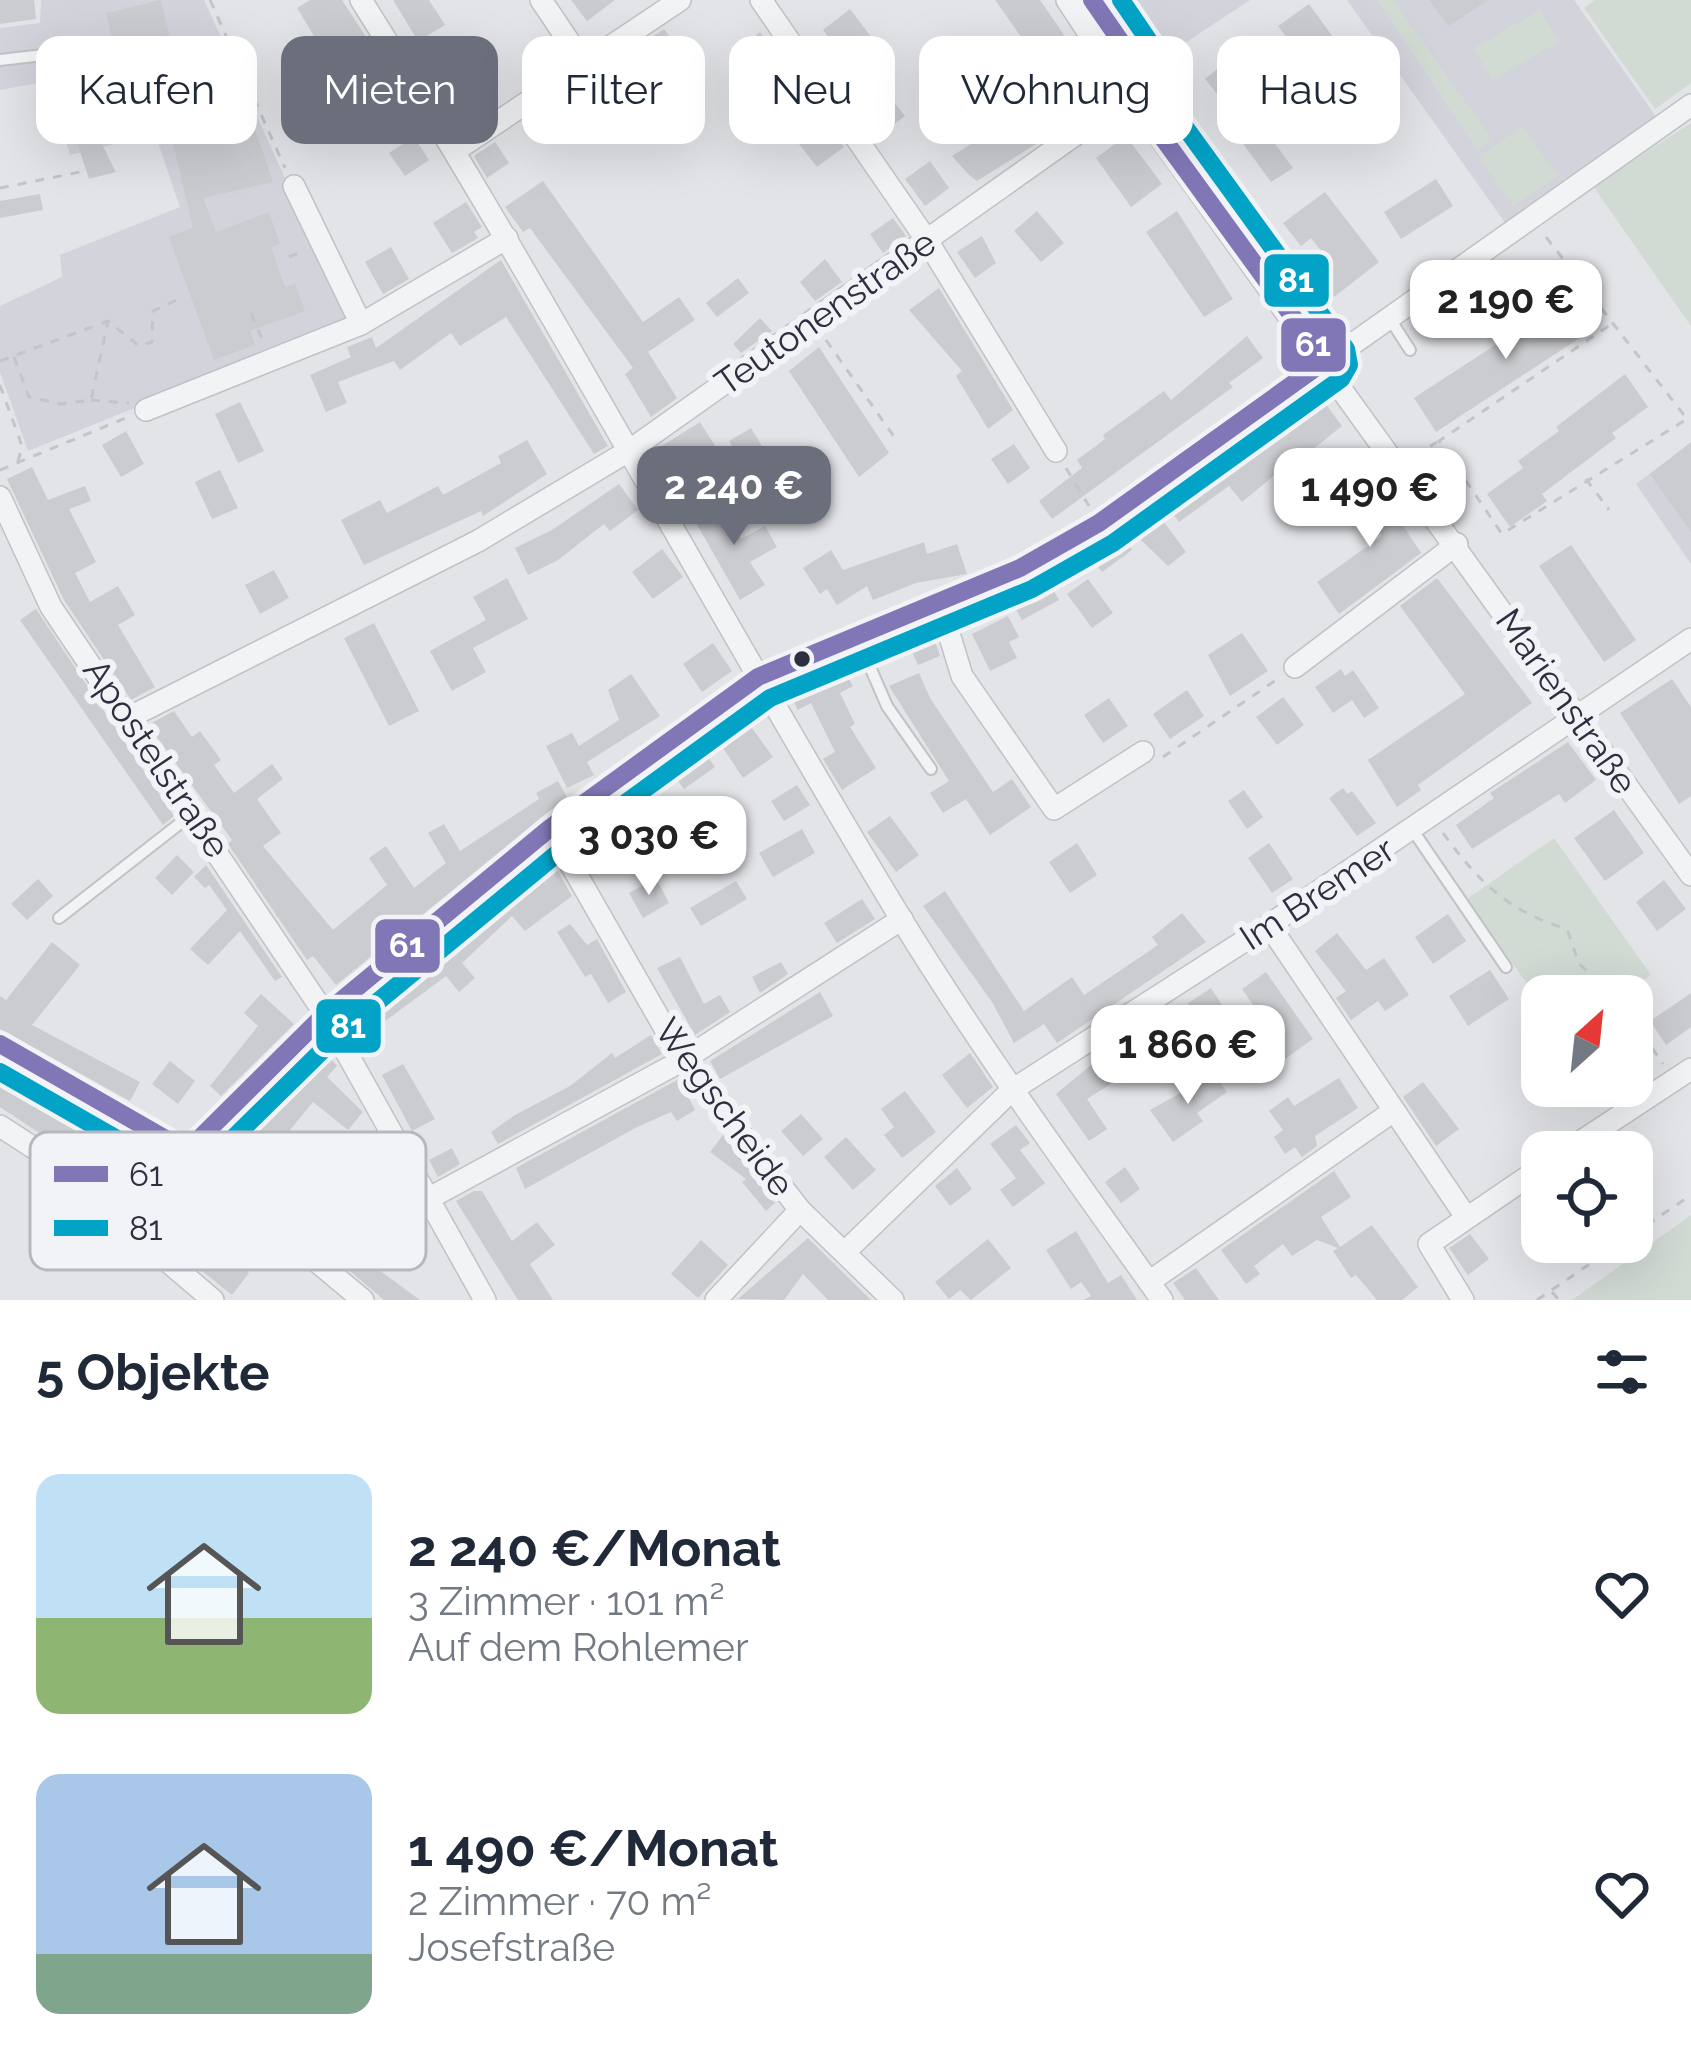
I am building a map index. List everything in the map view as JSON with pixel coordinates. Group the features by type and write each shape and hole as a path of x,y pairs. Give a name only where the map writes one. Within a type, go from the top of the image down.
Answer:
{"street":[{"path":"362,0 508,238 902,919 1012,1090 1155,1291 1392,1112"},
{"path":"541,0 565,36"},
{"path":"626,36 680,0"},
{"path":"760,0 928,242 1056,451"},
{"name":"Marienstraße","path":"1067,0 1091,36"},
{"path":"206,1132 325,1014 550,828 758,676 1020,568 1099,523 1691,105"},
{"path":"456,150 522,106"},
{"name":"Teutonenstraße","path":"130,717 478,541 630,450 1064,144"},
{"name":"Marienstraße","path":"1165,144 1691,874"},
{"path":"294,186 361,324"},
{"path":"146,410 361,324 508,238"},
{"name":"Apostelstraße","path":"0,497 52,607 194,812 325,1014 389,1132"},
{"path":"1295,667 1457,544"},
{"path":"939,602 962,676 1054,809 1143,752"},
{"name":"Im Bremer","path":"845,1252 1012,1090 1269,925 1691,639"},
{"name":"Wegscheide","path":"550,828 683,1060 800,1210 893,1300"},
{"path":"426,1200 683,1060 902,919"},
{"path":"1269,925 1466,1217"},
{"path":"0,1044 154,1132"},
{"path":"1597,1131 1683,1075"},
{"path":"0,1126 30,1145"},
{"path":"1463,1300 1429,1244 1521,1181"},
{"name":"Apostelstraße","path":"426,1200 485,1300"},
{"path":"716,1300 800,1210"},
{"path":"178,1270 213,1300"},
{"path":"328,1270 364,1300"}],"lane":[{"path":"1092,0 1116,36"},
{"path":"0,60 36,56"},
{"path":"1421,293 1449,327 1519,271"},
{"path":"1388,316 1410,350"},
{"path":"856,634 887,706 932,769"},
{"path":"59,918 194,812"},
{"path":"1412,830 1506,967"}],"path":[{"path":"211,0 294,186"},
{"path":"0,188 85,171"},
{"path":"1439,441 1502,534 1585,478 1687,419 1530,216"},
{"path":"107,320 139,346 152,342 153,310 183,297"},
{"path":"251,313 272,359"},
{"path":"13,356 29,397 61,404 91,400 107,320"},
{"path":"0,361 107,320"},
{"path":"1401,466 1613,322"},
{"path":"814,324 896,438"},
{"path":"0,385 22,446 18,462"},
{"path":"0,470 146,410"},
{"path":"1056,451 1099,523"},
{"path":"1585,478 1609,510"},
{"path":"1143,752 1166,758 1295,667"},
{"path":"1432,816 1481,885 1531,918 1567,929 1580,964 1592,975"},
{"path":"1653,1041 1683,1075"},
{"path":"1653,1221 1691,1195"},
{"path":"1537,1300 1591,1263"},
{"path":"1551,1290 1559,1300"}],"shaded area":[{"path":"41,0 204,0 220,36 36,36 36,83 0,90 0,28 40,23"},
{"path":"1109,0 1250,0 1193,38 1134,36"},
{"path":"1347,0 1574,0 1657,118 1506,224 1400,75 1400,36 1373,36"},
{"path":"1377,0 1393,0 1493,140 1477,151"},
{"path":"1595,0 1691,0 1691,83 1655,109 1584,8"},
{"path":"1540,10 1559,42 1492,80 1474,48"},
{"path":"257,117 350,321 28,451 0,372 0,306 62,277 60,255 180,207 158,144 257,144"},
{"path":"1691,123 1691,326 1593,186"},
{"path":"1523,126 1558,176 1513,206 1479,156"},
{"path":"67,144 115,144 70,155"},
{"path":"1691,443 1691,564 1636,484"},
{"path":"1554,838 1651,975 1521,975 1467,899"},
{"path":"1691,1215 1691,1300 1571,1300 1624,1263 1653,1263 1653,1242"}],"building":[{"path":"0,0 34,0 36,19 0,24"},
{"path":"161,0 169,36 111,36 106,13"},
{"path":"310,0 342,0 365,36 314,36 297,8"},
{"path":"393,0 429,0 445,25 426,36 415,36"},
{"path":"571,0 615,0 587,21"},
{"path":"995,0 1040,0 1065,36 1020,36"},
{"path":"1429,0 1489,0 1448,26"},
{"path":"1309,4 1332,36 1285,36 1278,26"},
{"path":"850,9 870,36 828,36 823,30"},
{"path":"1217,69 1217,94 1205,79"},
{"path":"895,103 905,116 895,124"},
{"path":"257,135 273,182 203,198 216,232 269,212 280,244 271,247 285,287 295,284 305,311 250,331 255,345 214,360 169,237 193,228 173,144 257,144"},
{"path":"78,144 102,144 116,172 89,179"},
{"path":"403,144 419,144 429,160 405,176 389,153"},
{"path":"496,144 509,163 487,178 474,156"},
{"path":"799,144 842,144 844,147 817,167"},
{"path":"971,144 1036,144 977,181 952,156"},
{"path":"1115,144 1132,144 1162,184 1131,207 1096,158"},
{"path":"1243,144 1275,144 1293,168 1271,182"},
{"path":"930,161 949,188 925,206 905,179"},
{"path":"1436,179 1453,206 1401,239 1384,212"},
{"path":"543,181 643,322 679,297 695,320 648,352 677,398 651,417 625,374 633,368 530,228 523,232 505,207"},
{"path":"1325,192 1379,262 1334,297 1319,278 1333,266 1311,238 1301,246 1283,223"},
{"path":"40,194 43,210 0,218 0,201"},
{"path":"466,202 482,227 474,232 478,238 452,253 433,223"},
{"path":"1037,211 1064,243 1041,262 1014,231"},
{"path":"1177,211 1233,299 1204,317 1146,232"},
{"path":"893,218 906,236 883,253 870,234"},
{"path":"982,236 996,263 975,278 957,252"},
{"path":"391,247 409,279 383,294 365,262"},
{"path":"825,259 842,282 815,301 800,282"},
{"path":"501,260 608,446 594,454 506,317 460,346 451,333 400,370 394,361 338,382 347,403 326,412 310,375 351,357 347,347 372,337 376,348"},
{"path":"738,278 749,293 717,317 706,303"},
{"path":"939,288 1013,410 988,429 956,376 962,371 909,310"},
{"path":"1576,292 1598,326 1436,432 1414,398"},
{"path":"760,318 772,331 741,353 733,344"},
{"path":"1247,336 1263,358 1229,383 1233,387 1052,519 1039,501 1082,468 1077,460 1105,439 1103,435 1164,391 1171,400"},
{"path":"819,347 889,453 859,477 789,371"},
{"path":"1625,374 1648,407 1612,433 1616,438 1542,494 1547,501 1510,527 1487,494 1523,468 1518,461 1559,431 1556,427"},
{"path":"1319,395 1342,426 1307,454 1314,463 1287,486 1277,473 1242,502 1229,486 1179,522 1161,497 1231,450 1235,455 1252,442 1256,446"},
{"path":"240,402 264,451 238,463 215,414"},
{"path":"700,422 721,455 683,479 662,446"},
{"path":"751,428 768,456 746,469 729,441"},
{"path":"126,431 144,464 121,477 102,445"},
{"path":"527,440 547,474 483,516 481,511 364,565 341,520 380,500 387,513 438,486 443,495 501,463 498,456"},
{"path":"1691,442 1691,532 1650,474"},
{"path":"1014,444 1030,468 1008,484 991,459"},
{"path":"32,467 48,500 85,486 91,501 69,509 96,562 75,573 90,602 118,586 135,615 118,625 155,687 131,700 64,600 7,479"},
{"path":"220,470 238,508 212,519 195,482"},
{"path":"1367,470 1421,553 1339,614 1317,582 1382,536 1346,484"},
{"path":"619,484 638,510 610,531 604,524 558,560 528,575 515,548 552,530"},
{"path":"717,498 741,539 765,526 777,547 750,562 765,585 740,600 691,514"},
{"path":"1164,522 1186,552 1168,566 1140,539"},
{"path":"1116,529 1132,550 1102,572 1085,550"},
{"path":"924,542 927,554 957,544 967,574 916,583 873,600 867,586 837,605 827,589 820,594 803,568 831,550 843,570"},
{"path":"1571,545 1636,640 1604,662 1539,566"},
{"path":"662,549 683,577 653,599 632,572"},
{"path":"274,570 289,598 260,614 245,585"},
{"path":"1044,574 1059,600 1022,620 1007,594"},
{"path":"507,578 528,619 473,648 486,672 452,691 430,651 486,620 473,597"},
{"path":"1437,578 1532,703 1418,785 1421,790 1397,807 1368,760 1465,694 1400,606"},
{"path":"1088,579 1113,613 1092,628 1067,594"},
{"path":"36,609 174,816 163,825 20,620"},
{"path":"1008,616 1019,637 1009,642 1017,658 990,671 972,634"},
{"path":"374,623 419,711 389,726 344,638"},
{"path":"929,623 940,656 918,665 904,634"},
{"path":"1242,633 1268,671 1230,696 1208,655"},
{"path":"713,643 732,671 702,692 683,664"},
{"path":"838,660 853,686 840,693 855,724 850,727 876,768 842,790 823,759 835,752 811,703 798,710 786,687"},
{"path":"1341,669 1345,676 1353,670 1379,708 1364,718 1352,700 1333,713 1315,687"},
{"path":"919,673 930,698 993,792 1012,779 1031,807 990,835 966,799 943,813 930,793 949,781 889,686"},
{"path":"631,674 660,716 587,762 594,775 567,788 546,746 572,733 579,746 619,720 608,690"},
{"path":"1672,679 1691,707 1691,796 1679,804 1620,713"},
{"path":"1187,690 1204,716 1170,739 1153,714"},
{"path":"1283,697 1304,725 1277,745 1256,717"},
{"path":"1109,698 1128,726 1103,743 1084,715"},
{"path":"174,711 192,737 200,731 221,760 214,765 234,793 272,764 283,779 257,799 281,833 263,846 333,930 387,885 369,858 386,846 414,888 446,863 428,833 444,824 460,851 539,799 536,793 558,781 567,797 336,985 313,956 307,960 228,844 232,840 148,725"},
{"path":"752,728 773,757 743,778 723,748"},
{"path":"697,742 715,767 684,789 666,764"},
{"path":"1568,742 1596,780 1565,803 1559,794 1472,849 1456,825 1494,798 1490,793"},
{"path":"797,785 810,805 784,821 771,801"},
{"path":"1343,788 1348,794 1352,791 1376,823 1357,836 1329,798"},
{"path":"1244,790 1263,817 1247,829 1228,801"},
{"path":"1614,810 1644,853 1605,881 1574,838"},
{"path":"621,815 642,842 613,864 593,837"},
{"path":"890,816 919,855 896,872 867,832"},
{"path":"802,829 815,853 773,877 759,853"},
{"path":"1077,843 1097,875 1070,893 1049,862"},
{"path":"1269,843 1293,879 1272,893 1248,858"},
{"path":"177,855 194,872 172,895 155,878"},
{"path":"553,863 572,896 525,931 512,916 462,963 475,978 459,992 446,976 365,1036 347,1015 524,869 533,879"},
{"path":"206,865 282,977 275,981 240,931 208,965 190,949 227,910 209,885 205,888 194,877"},
{"path":"656,878 669,903 643,918 629,893"},
{"path":"38,879 53,896 27,920 11,904"},
{"path":"1664,880 1686,909 1657,931 1636,902"},
{"path":"736,881 747,899 701,926 690,908"},
{"path":"945,891 1024,1011 1072,977 1084,995 1158,945 1152,937 1182,913 1206,942 1057,1043 1044,1024 1014,1043 992,1002 923,906"},
{"path":"862,899 875,919 837,943 824,923"},
{"path":"1448,914 1466,941 1433,964 1415,937"},
{"path":"570,924 587,945 597,939 626,992 608,1003 591,974 585,977 557,932"},
{"path":"1337,933 1366,970 1384,958 1409,995 1385,1011 1378,1001 1351,1020 1336,998 1346,991 1315,951"},
{"path":"52,942 80,965 32,1025 140,1082 130,1101 0,1029 0,996 6,1000"},
{"path":"680,957 704,1004 720,995 730,1012 695,1035 657,968"},
{"path":"781,962 788,974 760,993 752,977"},
{"path":"1490,970 1509,999 1468,1026 1449,996"},
{"path":"1266,972 1313,1039 1282,1061 1256,1024 1263,1019 1242,989"},
{"path":"1211,988 1224,1008 1201,1023 1188,1003"},
{"path":"820,992 833,1016 720,1079 710,1061"},
{"path":"1691,993 1691,1027 1666,1045 1653,1019"},
{"path":"261,994 294,1024 221,1096 210,1086 258,1026 244,1013"},
{"path":"651,1035 662,1054 498,1144 491,1132 570,1086 612,1053 615,1058"},
{"path":"317,1043 337,1066 327,1077 363,1112 348,1130 313,1102 288,1132 239,1132 249,1119 245,1115"},
{"path":"970,1053 993,1087 967,1108 942,1075"},
{"path":"1102,1056 1117,1080 1087,1099 1107,1129 1089,1141 1056,1094"},
{"path":"170,1061 195,1081 178,1104 152,1084"},
{"path":"0,1063 106,1132 38,1132 0,1107"},
{"path":"403,1064 435,1119 412,1131 382,1075"},
{"path":"1214,1074 1227,1092 1197,1113 1203,1121 1173,1142 1150,1110"},
{"path":"1339,1078 1358,1108 1315,1136 1317,1146 1302,1157 1295,1147 1285,1154 1274,1137 1283,1130 1269,1111 1288,1097 1294,1106"},
{"path":"679,1079 695,1110 677,1121 671,1112 637,1127 525,1189 516,1168"},
{"path":"1423,1082 1459,1129 1436,1146 1403,1097"},
{"path":"905,1091 936,1132 902,1158 884,1135 894,1127 881,1109"},
{"path":"801,1114 823,1139 803,1156 781,1131"},
{"path":"1016,1125 1030,1143 1020,1150 1045,1183 1013,1207 1000,1190 1016,1178 990,1144"},
{"path":"723,1135 775,1203 766,1211 742,1182 746,1179 710,1152"},
{"path":"846,1137 876,1170 853,1190 824,1157"},
{"path":"452,1148 460,1164 438,1177 429,1160"},
{"path":"1125,1167 1140,1189 1121,1203 1105,1182"},
{"path":"957,1168 972,1189 950,1206 935,1186"},
{"path":"1334,1171 1351,1197 1321,1217 1340,1247 1372,1225 1418,1287 1402,1300 1377,1300 1356,1275 1351,1278 1333,1251 1338,1248 1317,1240 1292,1256 1283,1244 1254,1266 1260,1274 1246,1284 1221,1250"},
{"path":"482,1191 512,1241 537,1222 555,1245 530,1264 553,1300 518,1300 456,1201"},
{"path":"1076,1231 1108,1283 1121,1275 1137,1300 1084,1300 1091,1296 1081,1282 1071,1289 1046,1250"},
{"path":"1470,1234 1489,1259 1468,1275 1449,1248"},
{"path":"808,1238 871,1300 828,1300 803,1274 784,1300 738,1299"},
{"path":"988,1239 1011,1268 971,1300 960,1290 949,1299 935,1282"},
{"path":"701,1240 728,1265 698,1298 671,1274"},
{"path":"1196,1268 1219,1300 1185,1300 1173,1283"},
{"path":"201,1270 249,1273 232,1295"},
{"path":"349,1270 379,1270 420,1300 384,1300"}],"transit line":[{"name":"61","path":"206,1132 325,1014 550,828 758,677 1020,568 1099,523 1325,361 1117,75 1128,52 1092,0"},
{"name":"81","path":"239,1132 341,1032 565,847 770,698 1032,589 1113,543 1341,379 1349,365 1346,349 1145,72 1151,44 1121,0"},
{"name":"61","path":"0,1044 154,1132"},
{"name":"81","path":"0,1072 105,1132"}]}
